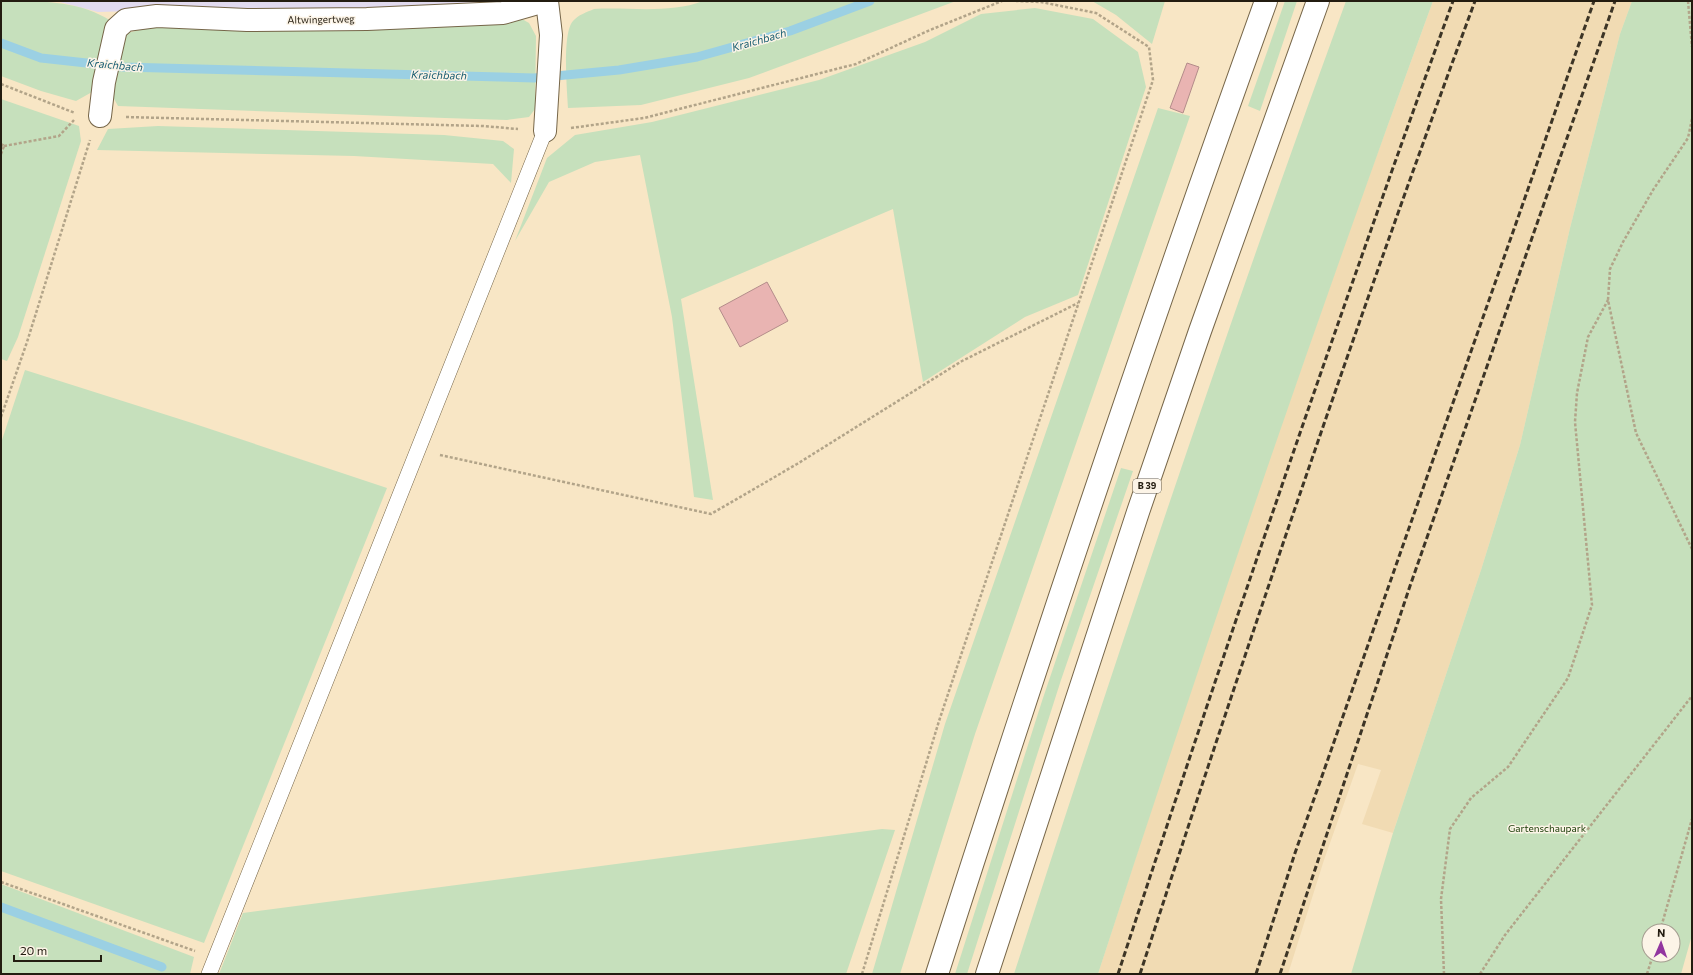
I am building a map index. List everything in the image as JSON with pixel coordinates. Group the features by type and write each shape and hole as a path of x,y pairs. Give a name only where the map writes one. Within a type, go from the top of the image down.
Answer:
{"main road":[{"path":"545,132 551,35 546,1"},
{"name":"Altwingertweg","path":"100,116 104,82 116,29 126,20 157,16 247,20 399,18 503,13 546,1"},
{"path":"937,974 1026,695 1266,1"},
{"name":"B 39","path":"987,974 1143,497 1318,1"}],"lane":[{"path":"208,974 416,450 545,132"}],"path":[{"path":"1,417 27,342 86,151 100,116 483,126 545,132 644,118 856,64 930,30 1002,1"},
{"path":"862,974 939,721 1153,80 1149,47 1096,13 1041,2 1016,1"},
{"path":"1688,1 1692,47"},
{"path":"1,84 74,113 81,112 58,136 4,146 1,144"},
{"path":"1692,119 1688,138 1652,190 1622,242 1610,269 1608,300 1636,433 1692,549"},
{"path":"1,154 4,146"},
{"path":"1444,974 1441,899 1450,829 1471,798 1508,767 1568,678 1592,604 1575,422 1577,393 1588,337 1608,300"},
{"path":"416,450 711,514 797,464 962,361 1079,303"},
{"path":"1480,974 1505,935 1692,696"},
{"path":"1662,923 1692,819"},
{"path":"1,882 215,958"},
{"path":"1647,974 1650,963"}],"shaded area":[{"path":"56,1 509,1 490,9 207,9 98,12"},
{"path":"1433,1 1632,1 1620,34 1570,228 1520,445 1481,570 1393,833 1362,824 1381,770 1358,764 1324,860 1288,974 1098,974 1177,730 1268,463 1355,215"}],"green space":[{"path":"1,1 30,1 72,5 99,14 111,21 92,92 76,101 41,91 1,76"},
{"path":"703,1 956,1 749,78 641,105 568,108 566,76 567,37 573,21 577,17 594,9 663,9 690,5"},
{"path":"1092,1 1165,1 1152,44 1116,15"},
{"path":"1285,1 1297,1 1260,111 1248,106"},
{"path":"1346,1 1433,1 1303,364 1178,730 1098,974 1014,974 1175,486 1259,243"},
{"name":"Gartenschaupark","path":"1632,1 1692,1 1692,935 1681,974 1351,974 1393,833 1481,570 1520,445 1570,228 1620,34"},
{"path":"1035,8 1093,19 1138,52 1146,87 1078,295 1025,317 923,382 893,209 681,299 713,500 694,497 672,317 640,155 595,162 549,182 515,241 547,158 575,135 652,122 819,80 925,42 981,14"},
{"path":"522,19 529,23 536,36 535,109 529,117 507,120 118,106 113,97 115,72 123,34 161,25 457,25"},
{"path":"1,99 79,126 81,141 18,337 7,361 1,359"},
{"path":"1158,108 1190,116 975,734 900,974 872,974 945,724"},
{"path":"158,126 444,135 503,141 514,149 511,183 493,164 354,156 97,150 108,129"},
{"path":"25,370 192,423 387,488 204,943 1,871 1,443"},
{"path":"1121,468 1133,471 1061,680 967,974 955,974 1042,701"},
{"path":"882,829 895,830 846,974 219,974 243,913"},
{"path":"1,884 194,957 190,974 1,974"}],"building":[{"path":"1187,63 1199,67 1183,113 1170,108"},
{"path":"767,282 788,321 740,347 719,308"}],"waterway":[{"name":"Kraichbach","path":"1,43 41,58 123,67 534,78 619,70 697,57 790,31 870,1"},
{"path":"1,907 162,967"}],"railway":[{"path":"1118,974 1282,486 1366,243 1453,1"},
{"path":"1140,974 1220,730 1345,364 1387,243 1475,1"},
{"path":"1256,974 1295,853 1594,1"},
{"path":"1280,974 1410,586 1615,1"}]}
